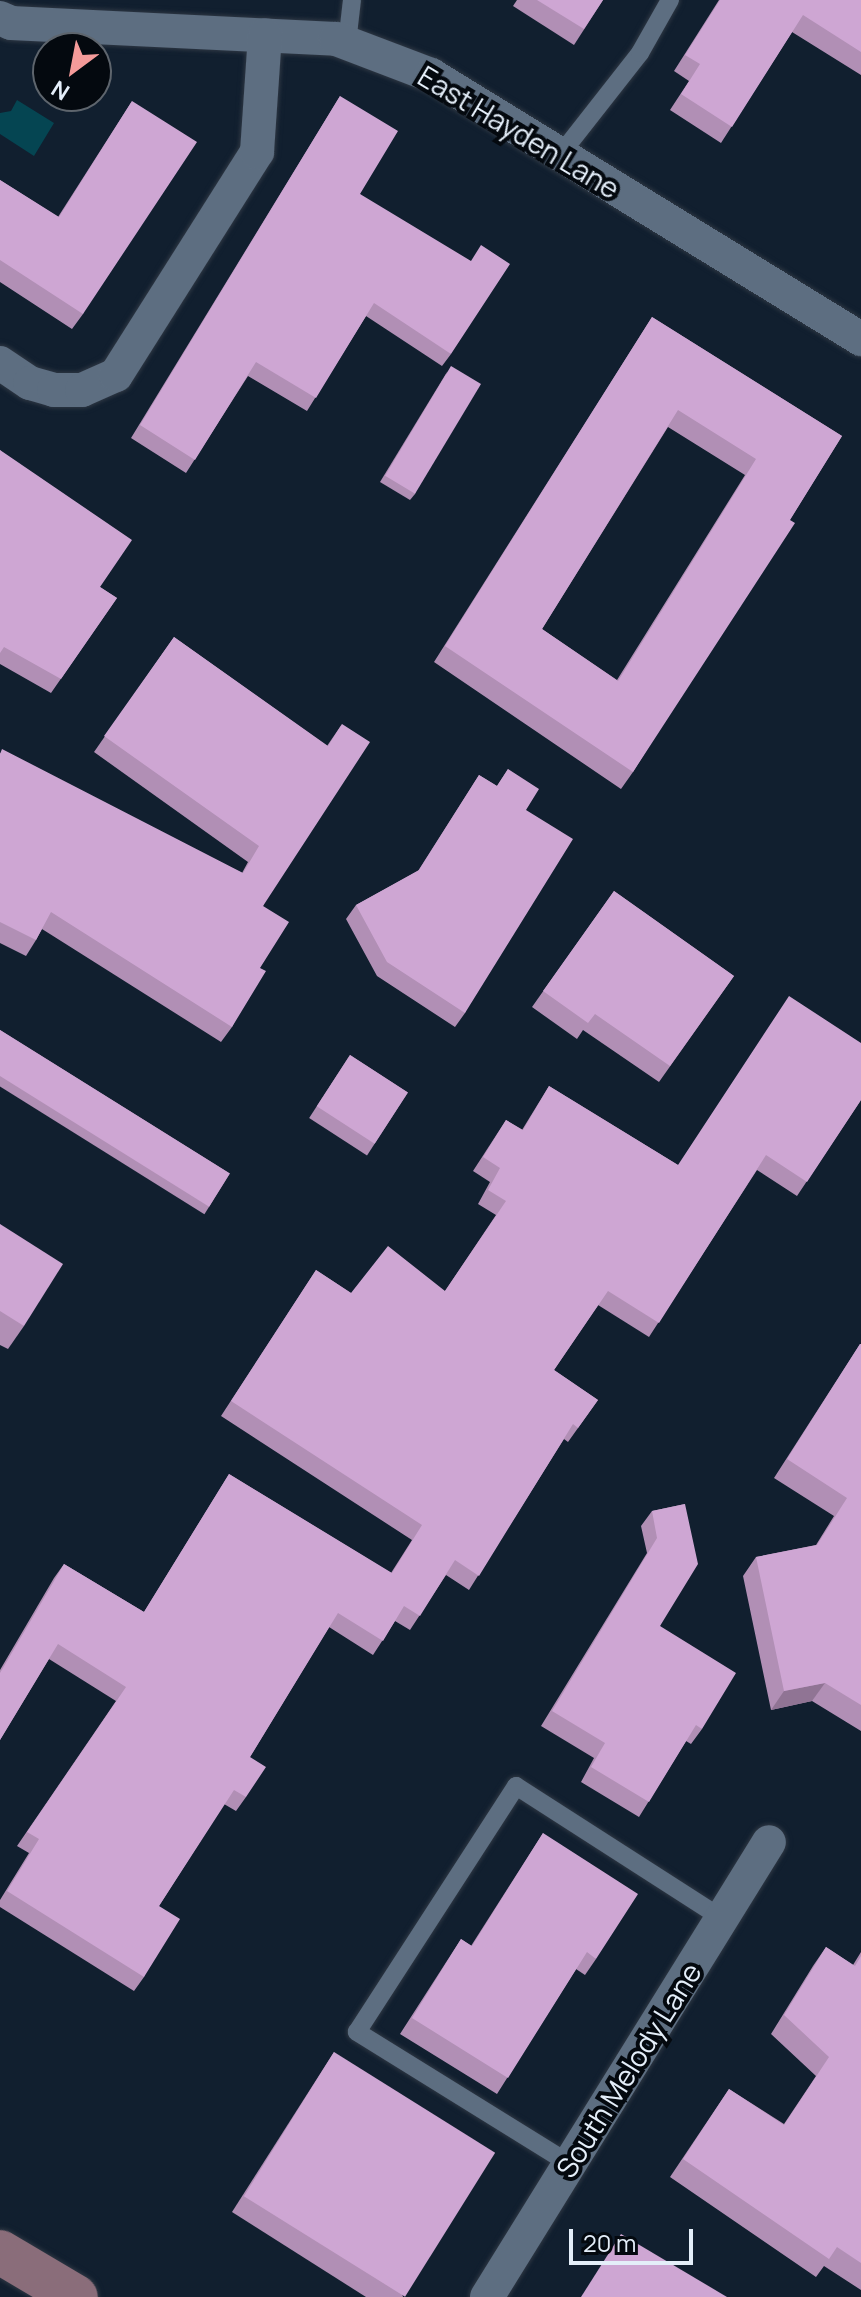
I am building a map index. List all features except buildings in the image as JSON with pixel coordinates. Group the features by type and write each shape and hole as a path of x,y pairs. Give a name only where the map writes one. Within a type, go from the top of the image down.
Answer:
{"main road":[{"path":"18,2274 76,2297"}],"street":[{"name":"East Hayden Lane","path":"0,18 11,23 265,35 347,43 431,75 861,339"},
{"path":"0,363 30,383 54,390 82,390 116,375 257,152 265,35"},
{"name":"South Melody Lane","path":"487,2297 769,1842"}],"lane":[{"path":"347,43 352,0"},
{"path":"560,155 640,53 670,0"},
{"path":"570,2164 357,2032 516,1786 722,1918"}],"shaded area":[{"path":"17,100 54,123 34,156 0,134 0,113 11,111"}]}
